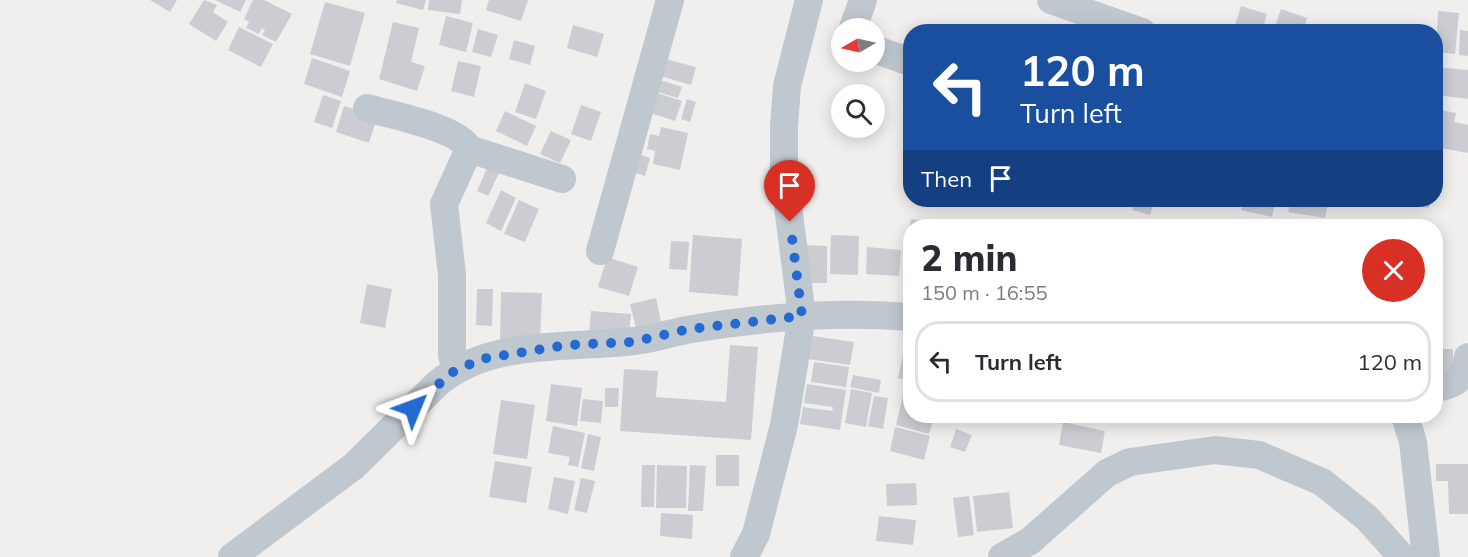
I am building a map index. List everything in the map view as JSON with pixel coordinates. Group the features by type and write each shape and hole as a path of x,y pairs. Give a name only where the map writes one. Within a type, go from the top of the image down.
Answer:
{"street":[{"path":"600,251 670,0"},
{"path":"744,557 756,534 784,425 802,316 784,175 784,126 787,86 809,0"},
{"path":"857,18 863,0"},
{"path":"1052,0 1120,24"},
{"path":"885,53 903,59"},
{"path":"367,108 438,129 461,140 469,149 562,179"},
{"path":"460,367 454,366 452,355 452,275 444,204 466,161 469,149"},
{"path":"232,557 354,466 438,384 460,367 481,359 567,345 632,342 690,329 802,316 872,313 903,316"},
{"path":"1443,386 1457,382 1464,374 1468,357"},
{"path":"1407,423 1413,442 1426,557"},
{"path":"1002,557 1036,549 1107,473 1130,462 1215,450 1259,455 1322,482 1367,518 1402,557"}],"building":[{"path":"150,0 177,0 170,12"},
{"path":"204,0 217,5 213,12 228,22 216,41 189,24"},
{"path":"215,0 246,0 240,12"},
{"path":"253,0 264,0 292,14 276,42 262,35 265,30 262,28 259,34 246,28 249,22 244,19"},
{"path":"397,0 426,0 423,10 396,3"},
{"path":"429,0 462,0 460,14 428,10"},
{"path":"489,0 528,0 521,21 486,10"},
{"path":"325,2 365,13 350,66 310,54"},
{"path":"1241,6 1267,14 1264,24 1235,24"},
{"path":"1281,9 1307,18 1305,24 1276,24"},
{"path":"1438,11 1459,13 1455,54 1443,53 1443,24 1437,24"},
{"path":"446,16 473,23 466,52 439,45"},
{"path":"393,22 419,28 411,62 425,66 417,91 379,79"},
{"path":"573,25 604,34 597,57 567,48"},
{"path":"239,27 273,44 261,67 228,50"},
{"path":"478,29 498,35 491,57 472,52"},
{"path":"1460,30 1468,31 1468,56 1459,55"},
{"path":"514,40 535,46 530,65 509,59"},
{"path":"312,58 350,71 342,97 304,84"},
{"path":"662,58 696,67 691,85 657,75"},
{"path":"458,61 481,66 474,97 451,91"},
{"path":"1443,68 1468,70 1468,99 1443,96"},
{"path":"657,79 682,87 678,98 654,91"},
{"path":"525,83 546,91 536,119 515,112"},
{"path":"651,91 682,101 675,121 644,111"},
{"path":"323,95 341,101 332,128 314,122"},
{"path":"687,99 696,102 690,122 681,119"},
{"path":"581,105 601,112 591,141 571,134"},
{"path":"344,106 377,117 369,143 336,132"},
{"path":"1443,110 1456,113 1454,122 1468,125 1468,153 1443,148"},
{"path":"505,111 536,126 527,146 496,131"},
{"path":"661,127 688,133 680,170 653,164 655,151 647,149 650,134 659,136"},
{"path":"551,131 571,140 560,163 540,154"},
{"path":"636,153 650,158 645,176 630,171"},
{"path":"487,168 499,173 488,196 477,191"},
{"path":"501,190 516,198 501,231 486,223"},
{"path":"519,200 539,209 525,242 504,234"},
{"path":"1133,207 1152,207 1150,215 1132,210"},
{"path":"1242,207 1274,207 1272,217 1241,210"},
{"path":"1289,207 1327,207 1325,218 1288,212"},
{"path":"693,235 742,239 738,296 689,292"},
{"path":"831,235 859,236 858,275 830,274"},
{"path":"671,241 689,242 687,270 669,269"},
{"path":"805,245 827,246 827,283 805,283"},
{"path":"867,247 901,250 899,276 866,274"},
{"path":"607,257 638,267 629,296 598,287"},
{"path":"367,284 392,289 385,328 360,323"},
{"path":"477,289 493,289 492,326 476,325"},
{"path":"501,292 542,293 540,343 500,342"},
{"path":"656,298 662,326 637,332 630,304"},
{"path":"591,311 631,314 629,336 589,333"},
{"path":"812,336 854,342 850,365 808,359"},
{"path":"730,345 758,347 751,440 620,431 624,369 658,371 656,397 726,402"},
{"path":"1443,349 1453,349 1453,374 1443,374"},
{"path":"903,355 903,379 898,378"},
{"path":"814,362 849,367 846,387 811,382"},
{"path":"853,375 881,380 879,393 850,387"},
{"path":"551,384 582,388 577,426 546,421"},
{"path":"807,384 846,390 840,430 800,424 803,407 832,411 833,407 804,403"},
{"path":"605,388 619,388 618,407 605,407"},
{"path":"851,389 872,393 866,427 845,423"},
{"path":"903,395 903,423 932,423 929,434 896,425"},
{"path":"874,396 888,398 883,429 868,426"},
{"path":"583,399 603,401 601,423 580,421"},
{"path":"501,400 535,405 527,459 493,454"},
{"path":"1063,423 1105,431 1101,453 1059,445"},
{"path":"553,426 585,433 578,467 568,465 570,457 548,453"},
{"path":"895,427 930,436 924,460 890,451"},
{"path":"956,429 972,435 965,452 950,447"},
{"path":"588,434 601,437 594,471 581,468"},
{"path":"716,455 739,455 739,486 716,486"},
{"path":"495,461 532,467 526,503 489,497"},
{"path":"1436,464 1468,464 1468,514 1449,514 1448,481 1436,481"},
{"path":"642,465 655,465 654,507 641,507"},
{"path":"657,465 687,466 686,508 656,508"},
{"path":"690,465 706,466 703,511 688,511"},
{"path":"554,477 575,481 568,514 548,509"},
{"path":"581,478 595,481 587,513 574,510"},
{"path":"916,483 917,505 887,506 886,484"},
{"path":"1009,492 1013,528 977,532 973,496"},
{"path":"969,496 974,535 958,537 953,498"},
{"path":"661,513 693,515 692,539 660,536"},
{"path":"879,516 916,520 913,545 876,541"}],"route":[{"path":"413,408 451,373 481,359 567,345 632,342 659,338 690,329 802,316 790,222"}]}
